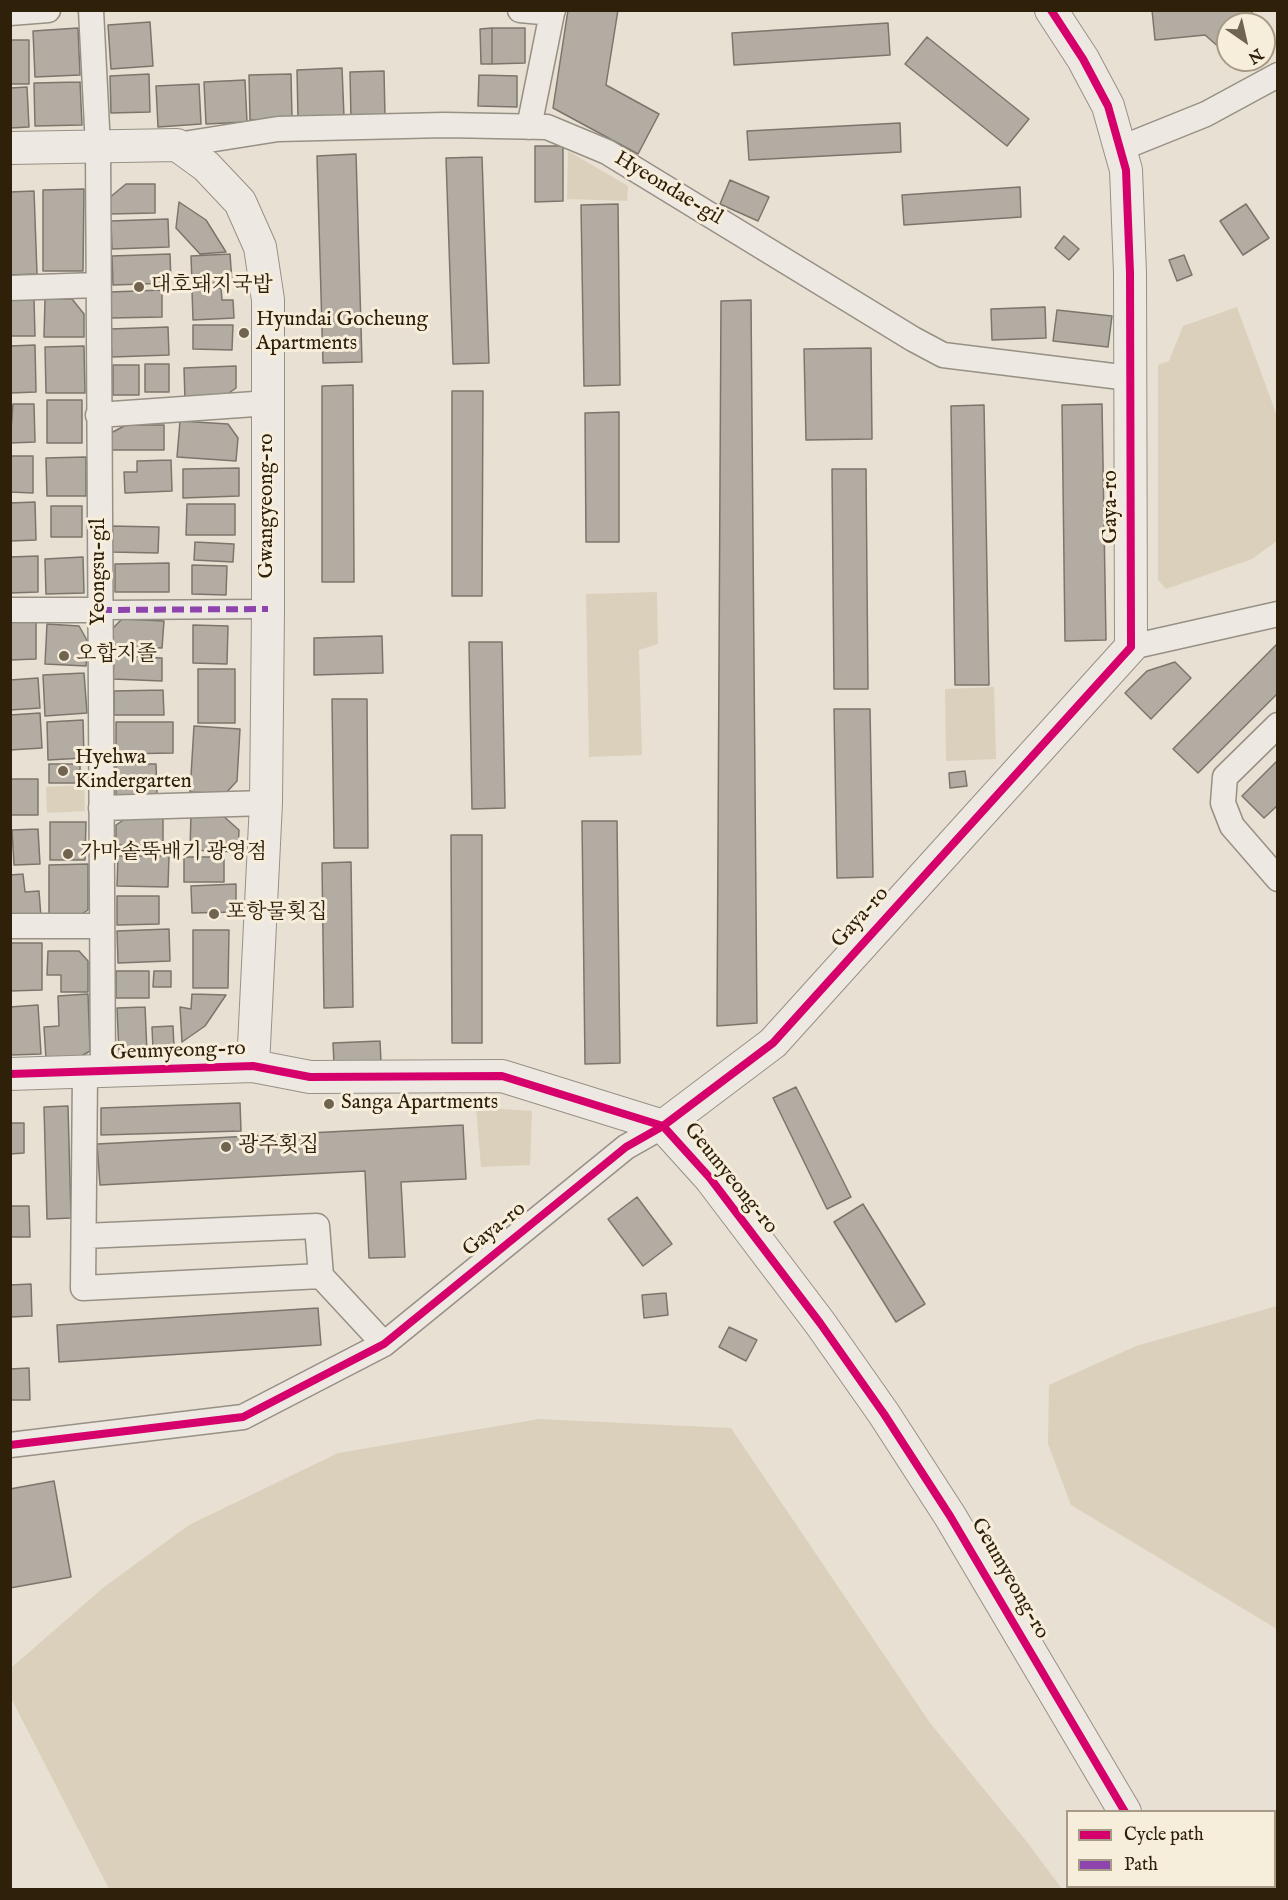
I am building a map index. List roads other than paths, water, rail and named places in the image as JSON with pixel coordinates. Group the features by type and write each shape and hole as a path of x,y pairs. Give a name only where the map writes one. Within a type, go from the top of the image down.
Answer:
{"street":[{"path":"10,13 48,10"},
{"name":"Yeongsu-gil","path":"91,10 98,147 102,926 83,1287 321,1276"},
{"path":"520,10 552,12 529,127"},
{"name":"Gaya-ro","path":"10,1445 243,1417 384,1344 626,1147 663,1126 773,1043 1131,646 1130,273 1126,170 1108,105 1051,10"},
{"path":"1119,149 1206,114 1278,75"},
{"name":"Hyeondae-gil","path":"177,145 278,129 445,125 547,127 607,152 913,339 943,355 1129,378"},
{"path":"10,148 177,145"},
{"name":"Gwangyeong-ro","path":"177,145 206,166 240,202 260,247 268,300 266,803 253,1066"},
{"path":"10,288 98,285"},
{"path":"99,415 268,403"},
{"path":"10,610 268,609"},
{"path":"1131,646 1278,614"},
{"path":"1278,725 1225,777 1223,803 1232,826 1278,879"},
{"path":"102,808 266,803"},
{"path":"10,926 102,926"},
{"name":"Geumyeong-ro","path":"10,1074 253,1066 310,1077 502,1076 663,1126 710,1178 820,1323 884,1414 950,1516 1124,1810"},
{"path":"84,1236 317,1226 321,1276 384,1344"}],"place":[{"name":"대호돼지국밥","path":"139,287"},
{"name":"Hyundai Gocheung Apartments","path":"244,333"},
{"name":"오합지졸","path":"64,656"},
{"name":"Hyehwa Kindergarten","path":"63,771"},
{"name":"가마솥뚝배기 광영점","path":"68,854"},
{"name":"포항물횟집","path":"214,914"},
{"name":"Sanga Apartments","path":"329,1104"},
{"name":"광주횟집","path":"226,1147"}]}
